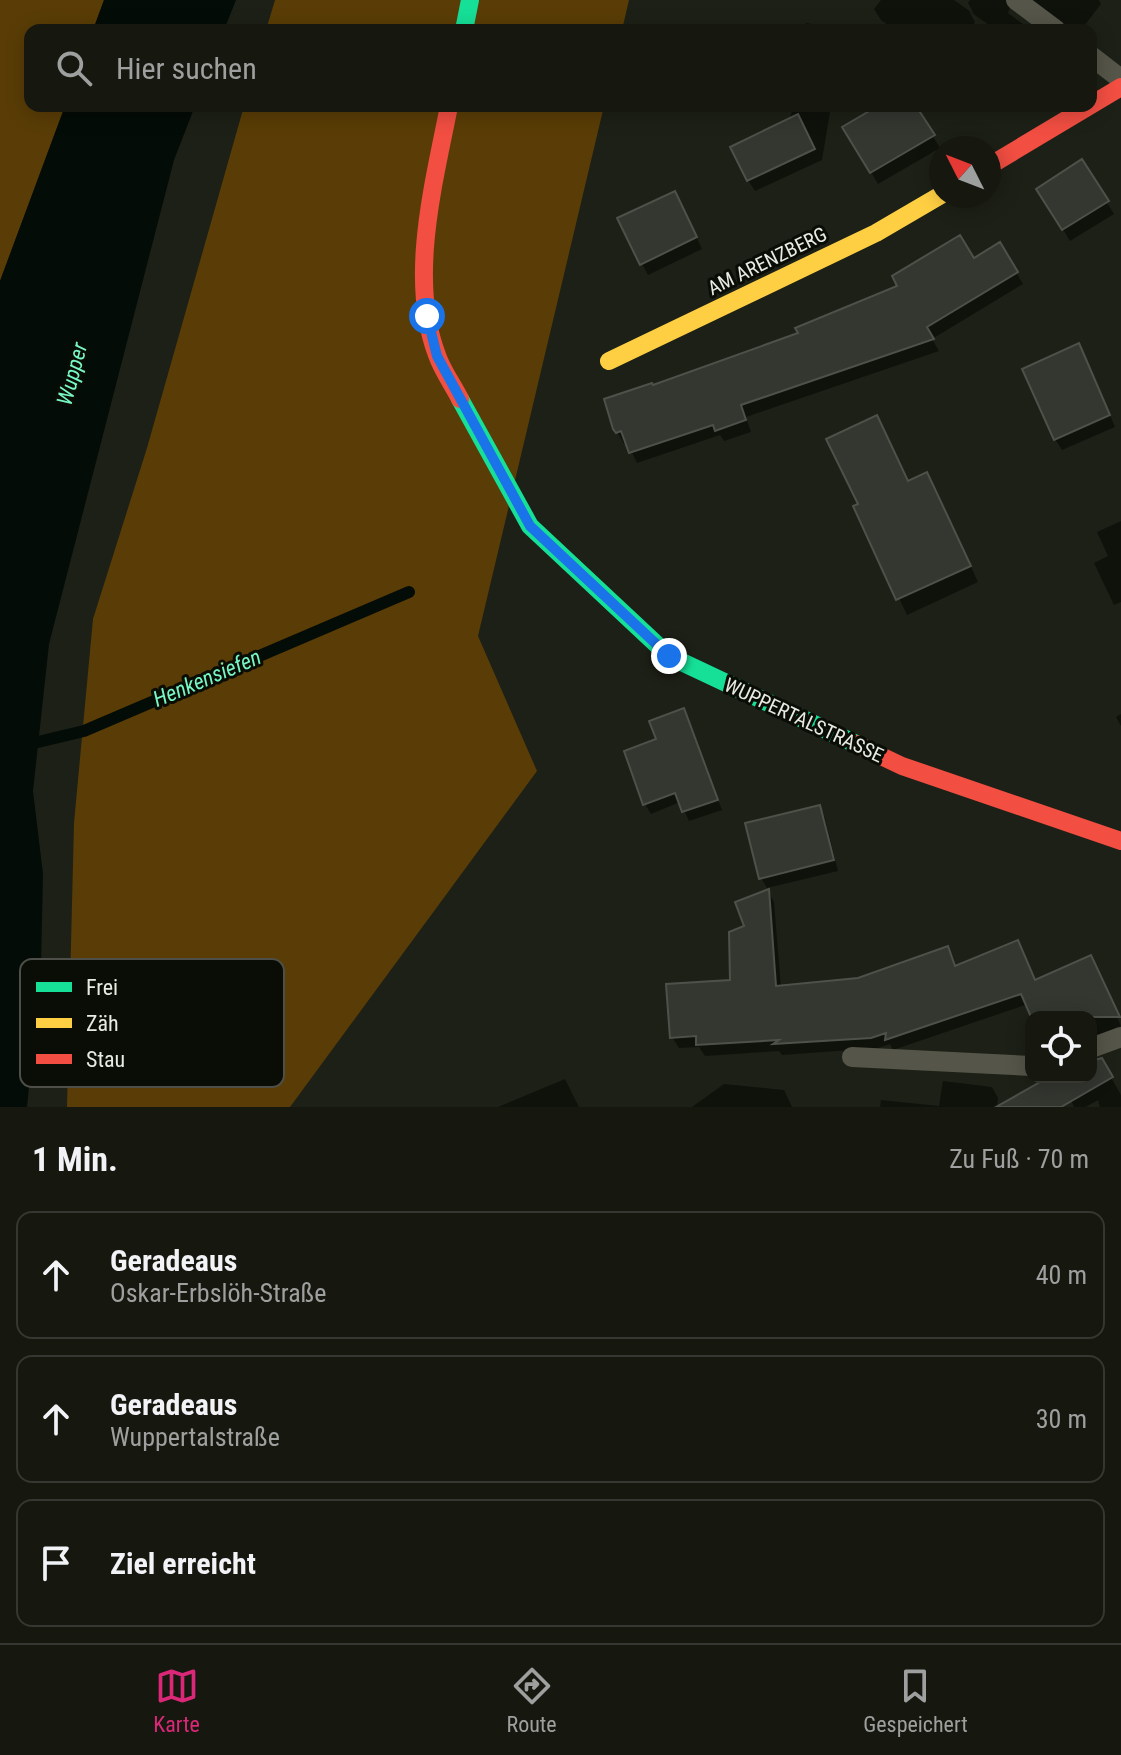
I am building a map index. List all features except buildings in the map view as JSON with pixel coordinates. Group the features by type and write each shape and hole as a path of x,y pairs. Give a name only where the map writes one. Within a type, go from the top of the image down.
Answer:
{"main road":[{"path":"465,24 470,0"},
{"path":"1097,101 1121,87"},
{"name":"WUPPERTALSTRASSE","path":"448,112 429,210 425,271 427,316 437,356 530,526 669,656 902,766 1121,841"},
{"path":"1001,159 1079,112"},
{"name":"AM ARENZBERG","path":"609,361 876,233 929,202"}],"lane":[{"path":"1016,0 1048,24"},
{"path":"1097,62 1121,87"},
{"path":"1097,1046 1121,1037"},
{"path":"852,1057 1025,1066"}],"shaded area":[{"path":"0,0 104,0 95,24 24,24 24,112 63,112 0,281"},
{"path":"275,0 629,0 623,24 268,24"},
{"path":"242,112 603,112 478,636 537,771 290,1107 67,1107 67,1087 284,1087 284,959 71,959 74,823 93,619 147,448"}],"water":[{"path":"104,0 236,0 226,24 95,24"},
{"name":"Wupper","path":"63,112 193,112 174,160 49,644 33,791 43,874 41,959 20,959 20,1087 29,1087 27,1107 0,1107 0,281"}],"waterway":[{"name":"Henkensiefen","path":"0,744 38,742 84,731 409,592"}],"traffic: fast":[{"path":"465,24 470,0"},
{"path":"460,399 530,526 669,656 856,744"}],"traffic: slow":[{"path":"609,361 876,233 929,202"}],"traffic: jam":[{"path":"1097,101 1121,87"},
{"path":"448,112 426,231 425,295 437,355 460,399"},
{"path":"1001,159 1079,112"},
{"path":"856,744 902,766 1121,841"}],"route":[{"path":"427,316 437,356 530,526 669,656"}]}
